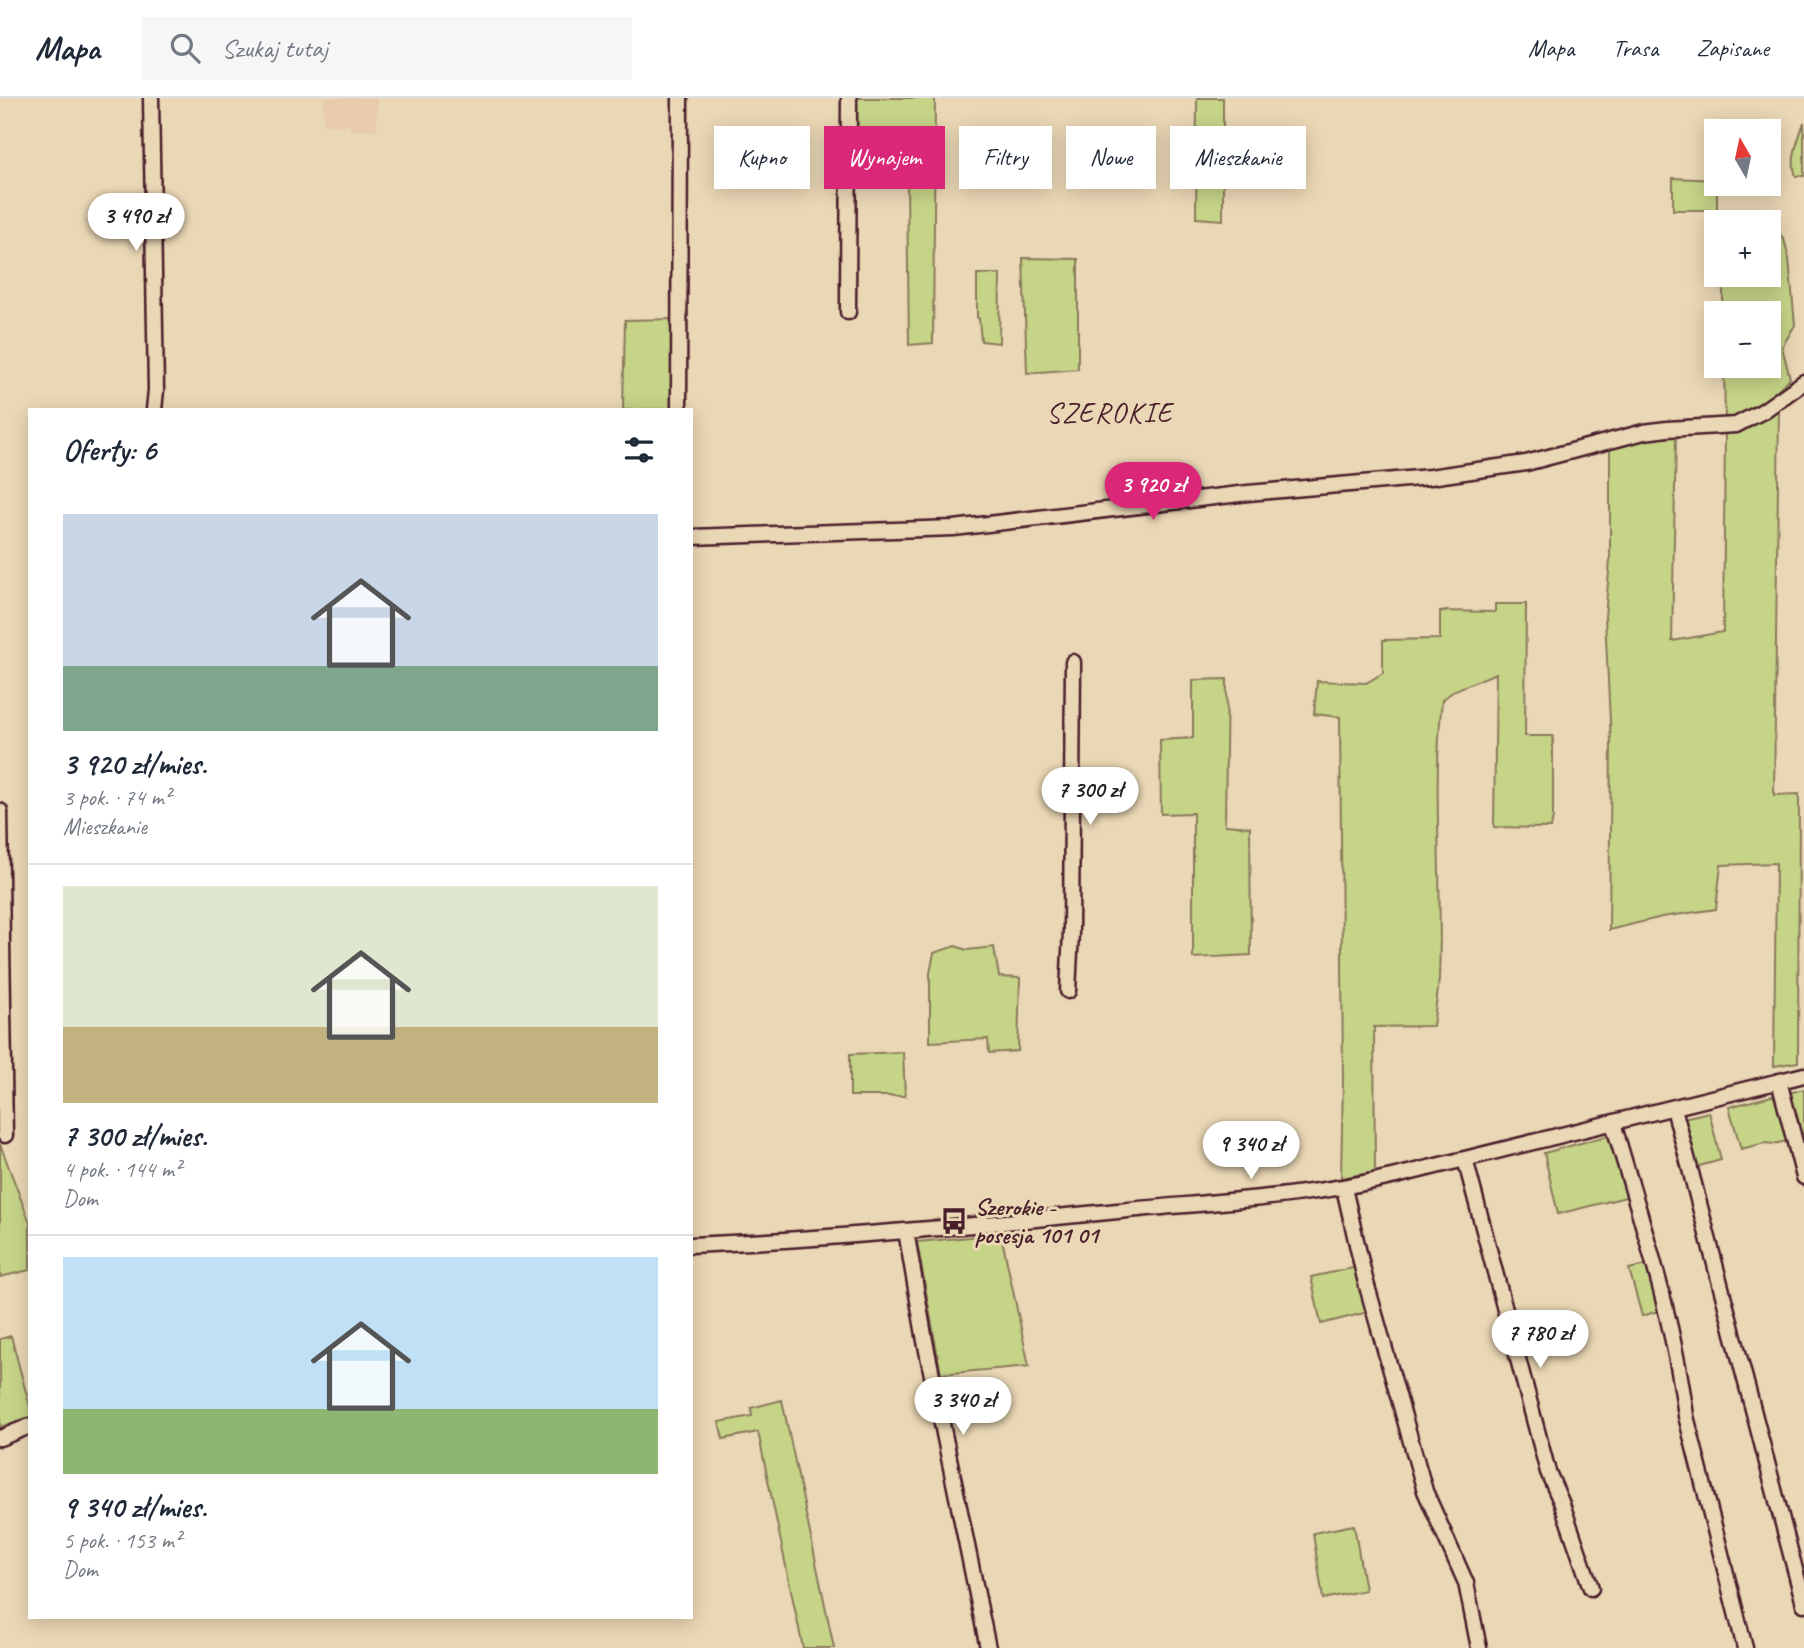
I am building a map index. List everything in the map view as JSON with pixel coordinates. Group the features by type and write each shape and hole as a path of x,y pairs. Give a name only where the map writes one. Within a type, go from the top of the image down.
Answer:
{"street":[{"path":"151,98 154,408"},
{"path":"679,408 680,98"},
{"path":"848,312 849,98"},
{"path":"693,537 954,528 1248,492 1440,476 1526,463 1644,432 1736,425 1763,411 1804,382"},
{"path":"1068,991 1072,932 1073,662"},
{"path":"0,811 5,1135"},
{"path":"693,1245 906,1231 1344,1188 1804,1075"},
{"path":"1779,1081 1804,1177"},
{"path":"1674,1108 1804,1604"},
{"path":"1613,1123 1656,1272 1683,1388 1686,1416 1745,1648"},
{"path":"1465,1159 1548,1472 1591,1588"},
{"path":"1344,1188 1365,1279 1421,1478 1466,1583 1479,1648"},
{"path":"906,1231 988,1648"},
{"path":"0,1438 28,1427"}],"shaded area":[{"path":"324,98 377,98 377,130 350,130 350,126 324,125"}],"green space":[{"path":"855,98 935,98 935,126 854,126"},
{"path":"1197,98 1223,98 1223,126 1197,126"},
{"path":"1804,122 1804,176 1796,176 1794,156"},
{"path":"1673,178 1704,179 1704,196 1717,196 1717,210 1673,210"},
{"path":"907,189 934,189 933,343 909,345"},
{"path":"1196,189 1223,189 1223,220 1196,218"},
{"path":"1781,236 1789,259 1795,325 1782,347 1790,378 1761,405 1725,423 1724,378 1781,378 1781,301 1723,301 1723,287 1781,287"},
{"path":"1023,258 1078,259 1078,369 1027,373"},
{"path":"977,274 1000,274 999,343 981,341 977,317"},
{"path":"676,319 676,408 623,408 625,320"},
{"path":"1779,408 1774,795 1799,794 1798,1062 1774,1066 1776,863 1721,865 1716,909 1662,917 1609,930 1611,743 1605,617 1610,560 1610,447 1676,436 1672,641 1723,632 1725,433 1743,429"},
{"path":"1495,604 1526,604 1525,736 1553,736 1551,828 1494,827 1496,673 1455,690 1442,700 1438,769 1439,978 1433,1026 1374,1027 1375,1172 1341,1178 1343,1080 1340,717 1314,714 1317,681 1366,683 1383,673 1383,640 1440,639 1440,611 1495,612"},
{"path":"1227,679 1225,825 1250,827 1251,955 1193,958 1193,813 1161,814 1160,740 1193,738 1193,680"},
{"path":"955,946 967,950 994,947 999,977 1020,978 1018,1051 989,1053 988,1039 930,1042 930,973 934,953"},
{"path":"903,1052 905,1096 850,1096 850,1054"},
{"path":"1804,1089 1804,1134 1796,1136 1785,1094"},
{"path":"1776,1095 1788,1141 1741,1149 1729,1107"},
{"path":"1709,1112 1721,1160 1692,1168 1679,1119"},
{"path":"1614,1134 1630,1196 1558,1214 1544,1153"},
{"path":"0,1144 28,1218 28,1270 0,1277"},
{"path":"1001,1234 1029,1366 941,1374 917,1242"},
{"path":"1650,1264 1662,1310 1642,1316 1629,1269"},
{"path":"1357,1267 1368,1312 1321,1324 1311,1277"},
{"path":"11,1336 28,1400 28,1418 0,1427 0,1339"},
{"path":"782,1400 834,1648 803,1648 758,1432 723,1439 719,1422 752,1416 751,1408"},
{"path":"1354,1525 1365,1590 1323,1599 1313,1533"}],"place":[{"name":"Szerokie - posesja 101 01","path":"954,1221"}],"district":[{"name":"SZEROKIE","path":"1110,412"}]}
